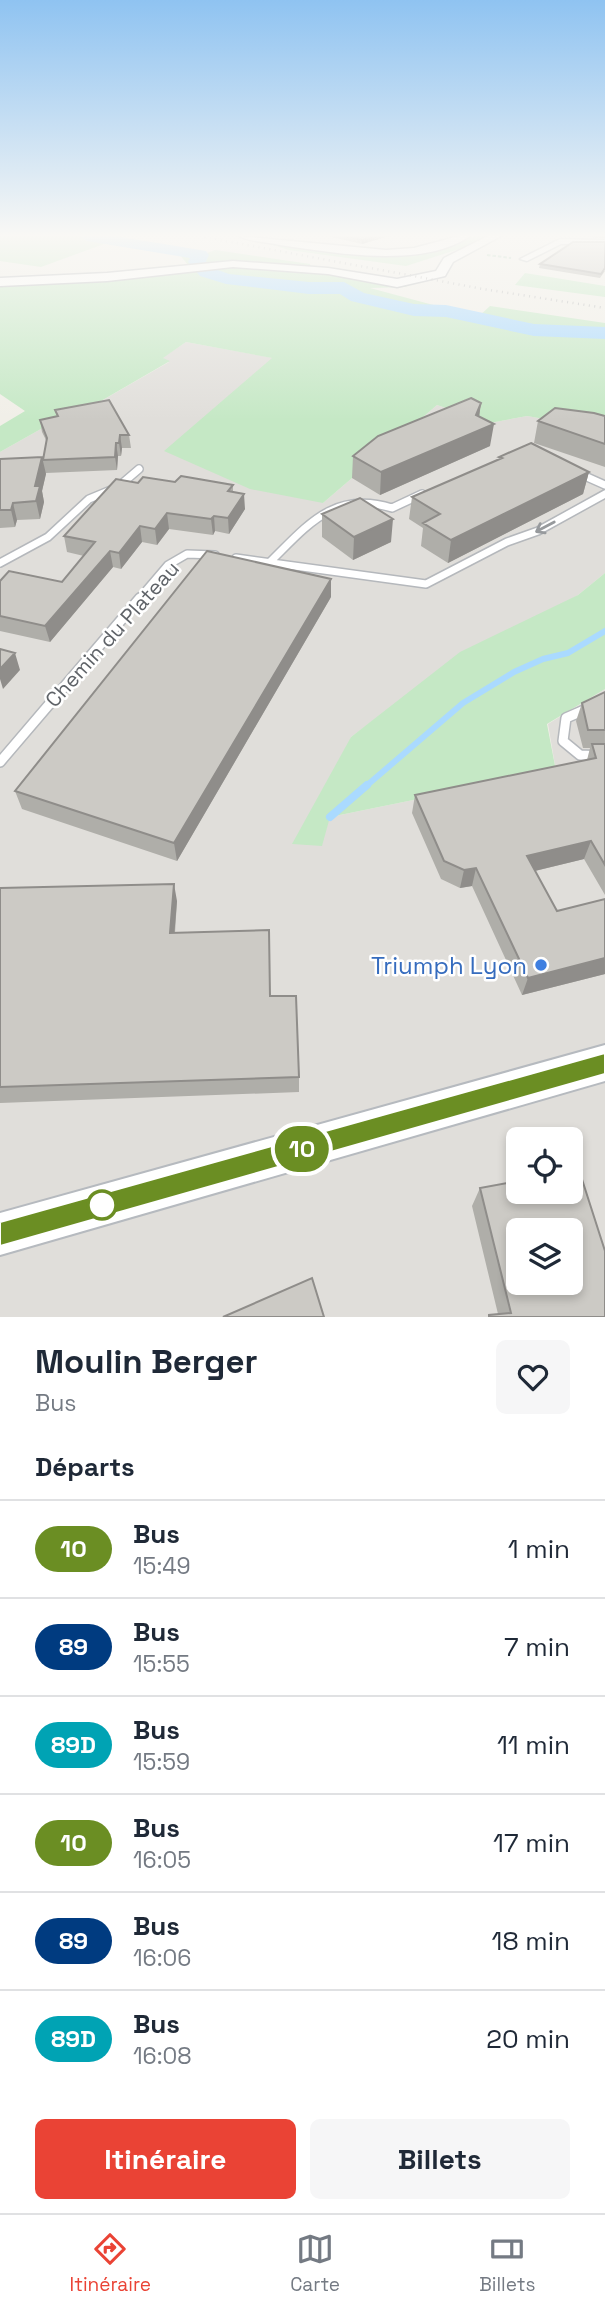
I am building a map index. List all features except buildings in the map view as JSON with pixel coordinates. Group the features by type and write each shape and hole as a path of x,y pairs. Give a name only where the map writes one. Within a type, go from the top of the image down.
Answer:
{"main road":[{"path":"0,1234 605,1063"}],"lane":[{"path":"0,563 48,537 89,499 118,487 139,469"},
{"path":"571,469 605,485"},
{"path":"268,564 333,507 362,500 392,508 428,492"},
{"name":"Chemin du Plateau","path":"0,762 168,565 187,554 201,552 268,564 426,584 507,542 538,531 605,494"},
{"path":"605,701 566,718 563,741 580,755 605,756"}],"shaded area":[{"path":"186,342 273,358 323,503 437,405 490,423 527,416 584,426 605,433 605,573 578,595 378,717 351,737 330,817 556,771 548,724 605,689 605,1317 0,1317 0,452 64,416 82,412 169,362 162,358"}],"green space":[{"path":"0,297 405,297 478,317 490,306 605,323 605,433 584,426 527,416 490,423 437,405 323,503 250,489 164,451 272,358 186,342 163,358 170,361 82,412 64,416 0,452 0,426 25,411 0,394"},
{"path":"605,573 605,689 547,724 556,771 330,817 322,846 292,844 351,737 460,652 578,595"}],"waterway":[{"path":"360,297 414,310 446,311 534,330 605,333"},
{"path":"365,787 463,703 514,672 543,659 568,653 605,631"},
{"path":"330,817 367,785"}],"railway":[{"path":"537,297 605,308"}],"bus line":[{"name":"10","path":"0,1234 605,1064"}],"place":[{"name":"Triumph Lyon","path":"541,965"}]}
